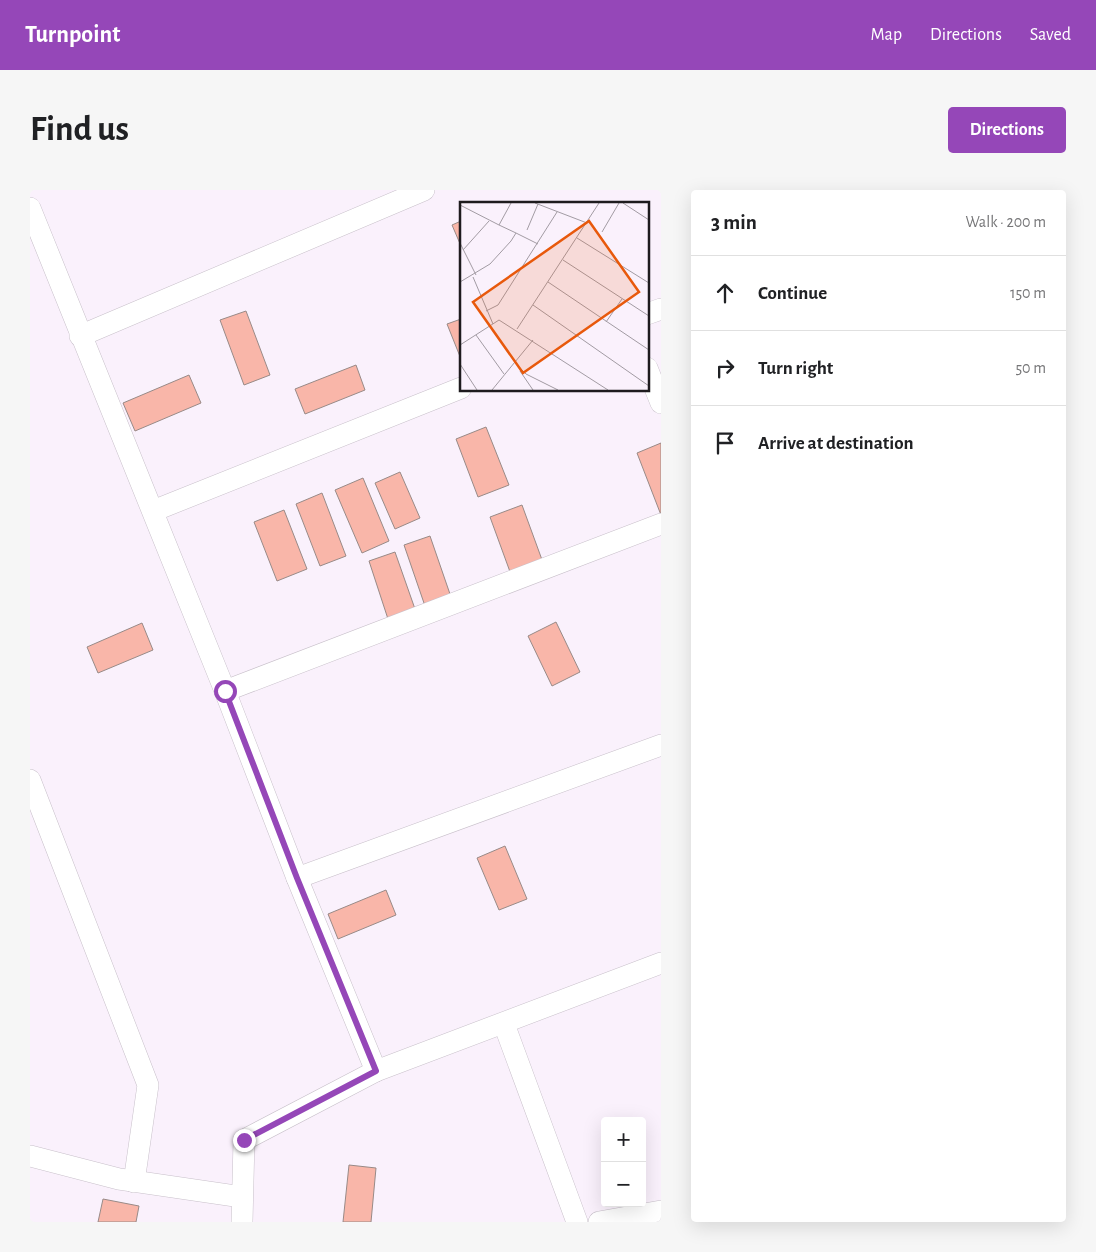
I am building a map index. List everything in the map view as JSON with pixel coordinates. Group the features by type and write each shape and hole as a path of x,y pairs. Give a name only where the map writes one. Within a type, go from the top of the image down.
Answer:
{"street":[{"path":"80,336 422,190"},
{"path":"30,210 153,511 297,878 376,1071"},
{"path":"648,314 661,309"},
{"path":"648,370 661,403"},
{"path":"153,511 460,388"},
{"path":"225,691 661,524"},
{"path":"297,878 661,745"},
{"path":"30,780 148,1085 134,1182"},
{"path":"242,1222 244,1140 376,1071 661,963"},
{"path":"504,1024 577,1222"},
{"path":"30,1156 134,1182 242,1197"},
{"path":"599,1222 661,1211"}],"building":[{"path":"460,221 460,244 452,225"},
{"path":"246,311 270,375 244,385 220,320"},
{"path":"460,319 460,356 447,324"},
{"path":"356,365 365,390 305,414 295,389"},
{"path":"189,375 201,403 135,431 123,403"},
{"path":"486,427 509,485 478,497 456,439"},
{"path":"661,443 661,515 637,453"},
{"path":"400,472 420,518 395,529 375,483"},
{"path":"363,478 389,541 362,553 335,490"},
{"path":"322,493 346,556 320,566 296,504"},
{"path":"522,505 545,568 513,580 490,517"},
{"path":"284,510 307,569 277,581 254,522"},
{"path":"430,536 451,597 425,606 404,545"},
{"path":"395,552 415,609 388,619 369,561"},
{"path":"556,622 580,672 552,686 528,636"},
{"path":"142,623 153,650 98,673 87,647"},
{"path":"505,846 527,899 499,910 477,858"},
{"path":"386,890 396,915 338,939 328,914"},
{"path":"349,1165 376,1168 371,1222 343,1222"},
{"path":"103,1199 139,1206 136,1222 98,1222"}],"route":[{"path":"225,691 297,878 376,1071 244,1140"}]}
